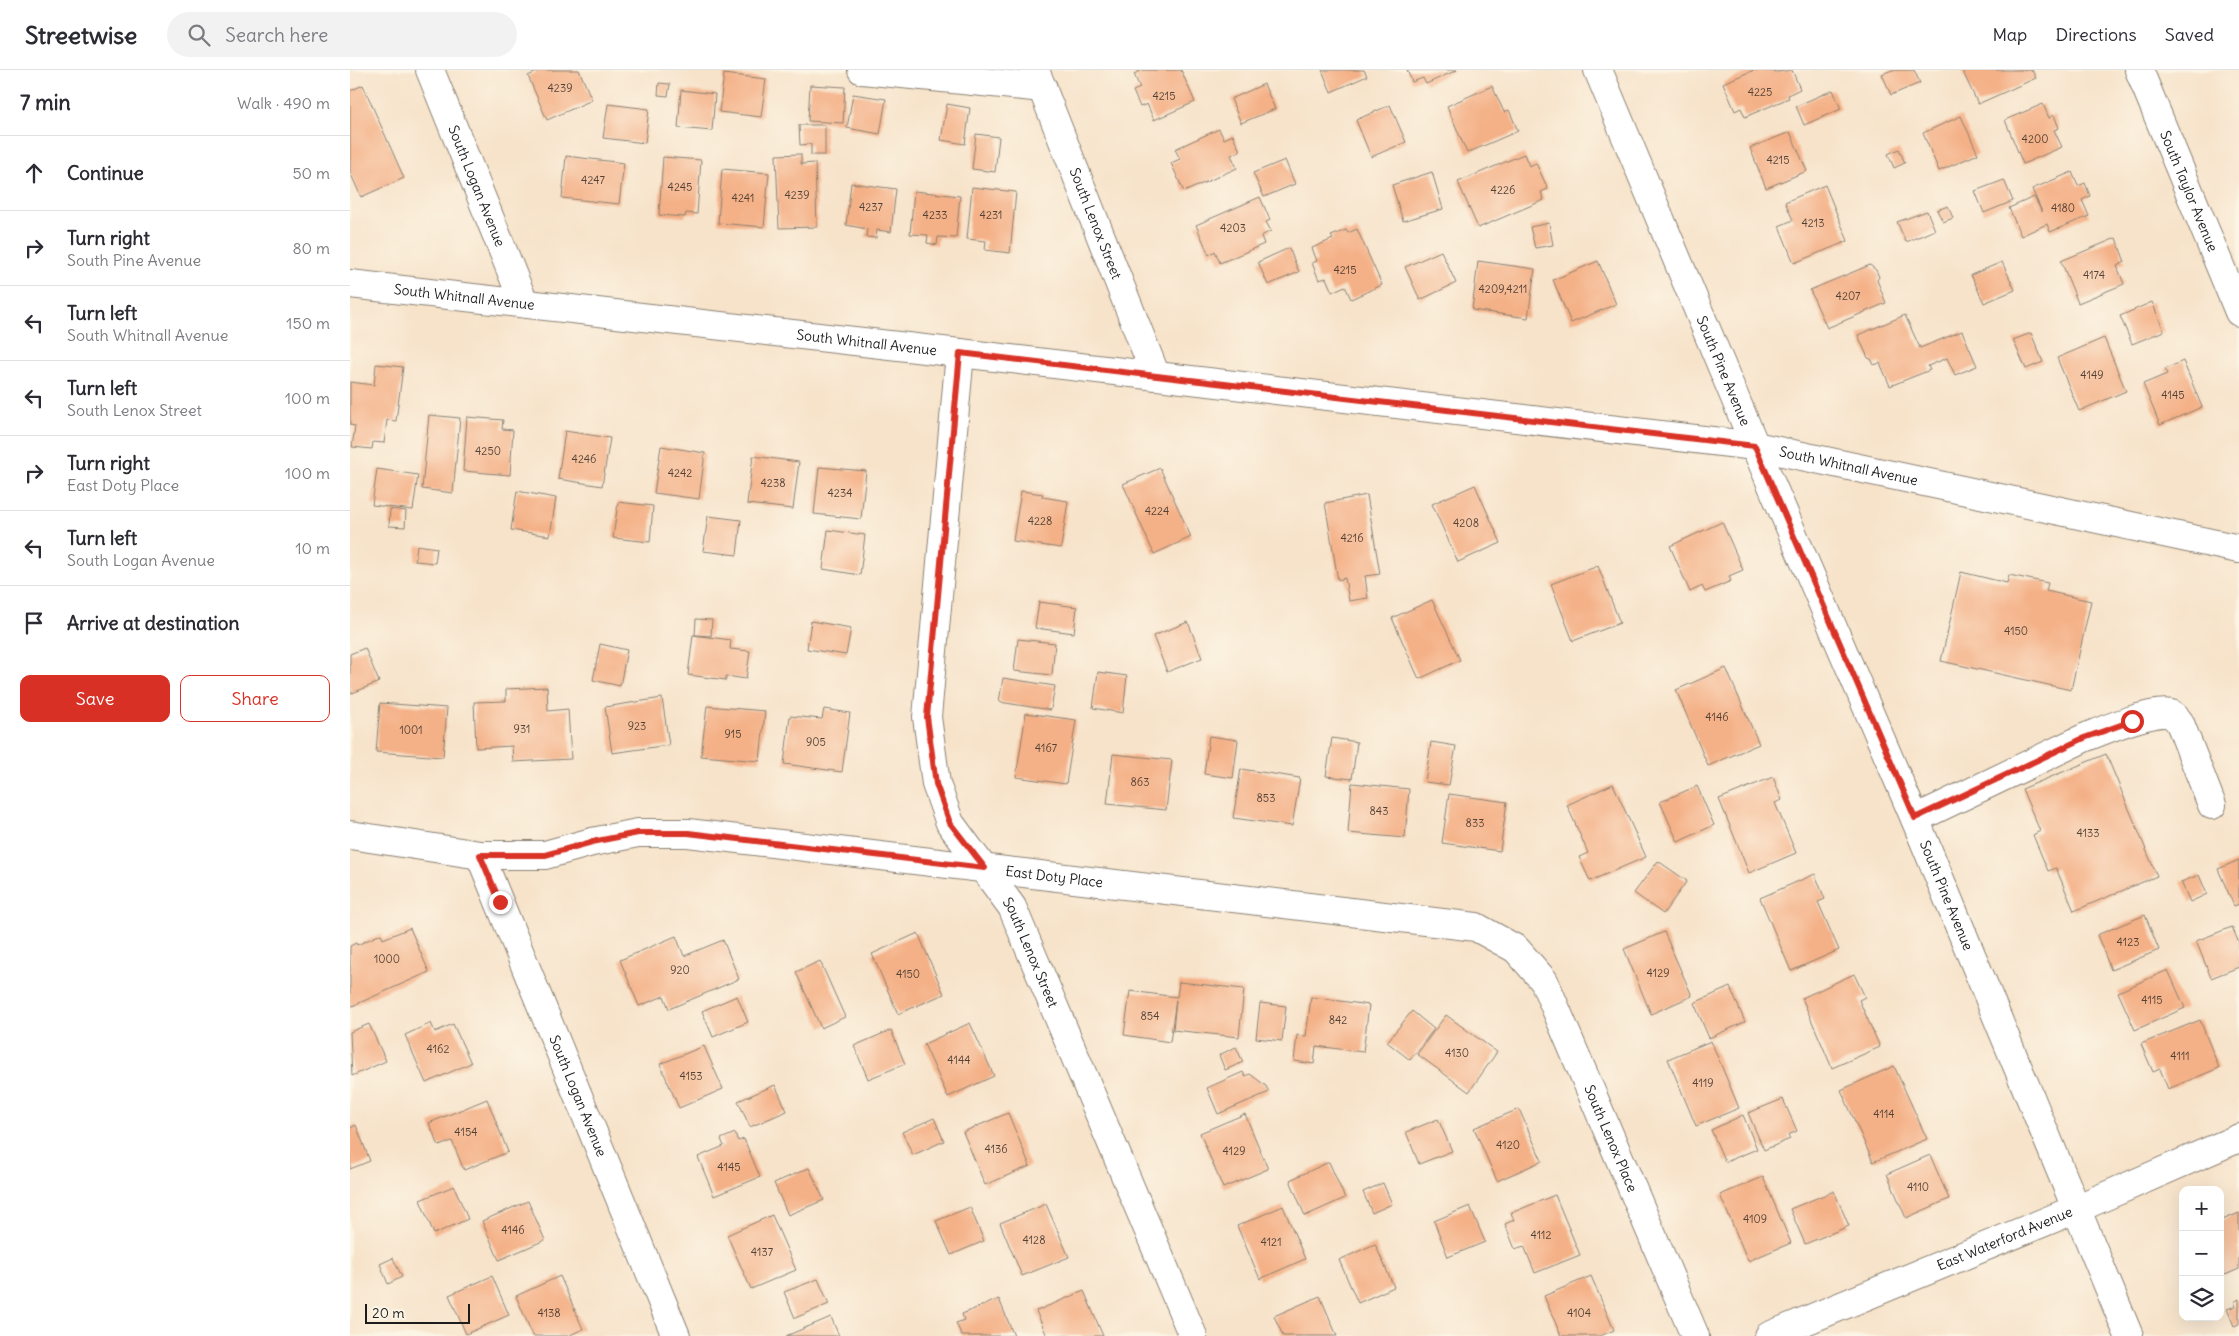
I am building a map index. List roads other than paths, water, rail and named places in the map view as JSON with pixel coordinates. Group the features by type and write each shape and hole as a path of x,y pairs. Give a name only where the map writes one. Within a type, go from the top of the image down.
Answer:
{"street":[{"name":"South Logan Avenue","path":"430,70 524,303"},
{"path":"862,70 1039,79"},
{"name":"South Pine Avenue","path":"1598,70 1755,446 1915,818 2129,1336"},
{"name":"South Taylor Avenue","path":"2139,70 2239,312"},
{"name":"South Lenox Street","path":"1039,79 1156,376"},
{"name":"South Whitnall Avenue","path":"350,284 1755,446 2239,549"},
{"name":"South Lenox Street","path":"960,353 927,717 936,784 950,823 1012,906 1193,1336"},
{"path":"1915,818 2084,738 2158,712 2172,714 2180,723 2212,805"},
{"name":"East Doty Place","path":"350,835 480,855 545,855 592,842 638,833 688,833 1476,927 1516,948"},
{"name":"South Logan Avenue","path":"480,855 676,1336"},
{"name":"South Lenox Place","path":"1516,948 1544,981 1695,1336"},
{"name":"East Waterford Avenue","path":"1769,1336 2076,1209 2239,1138"}]}
